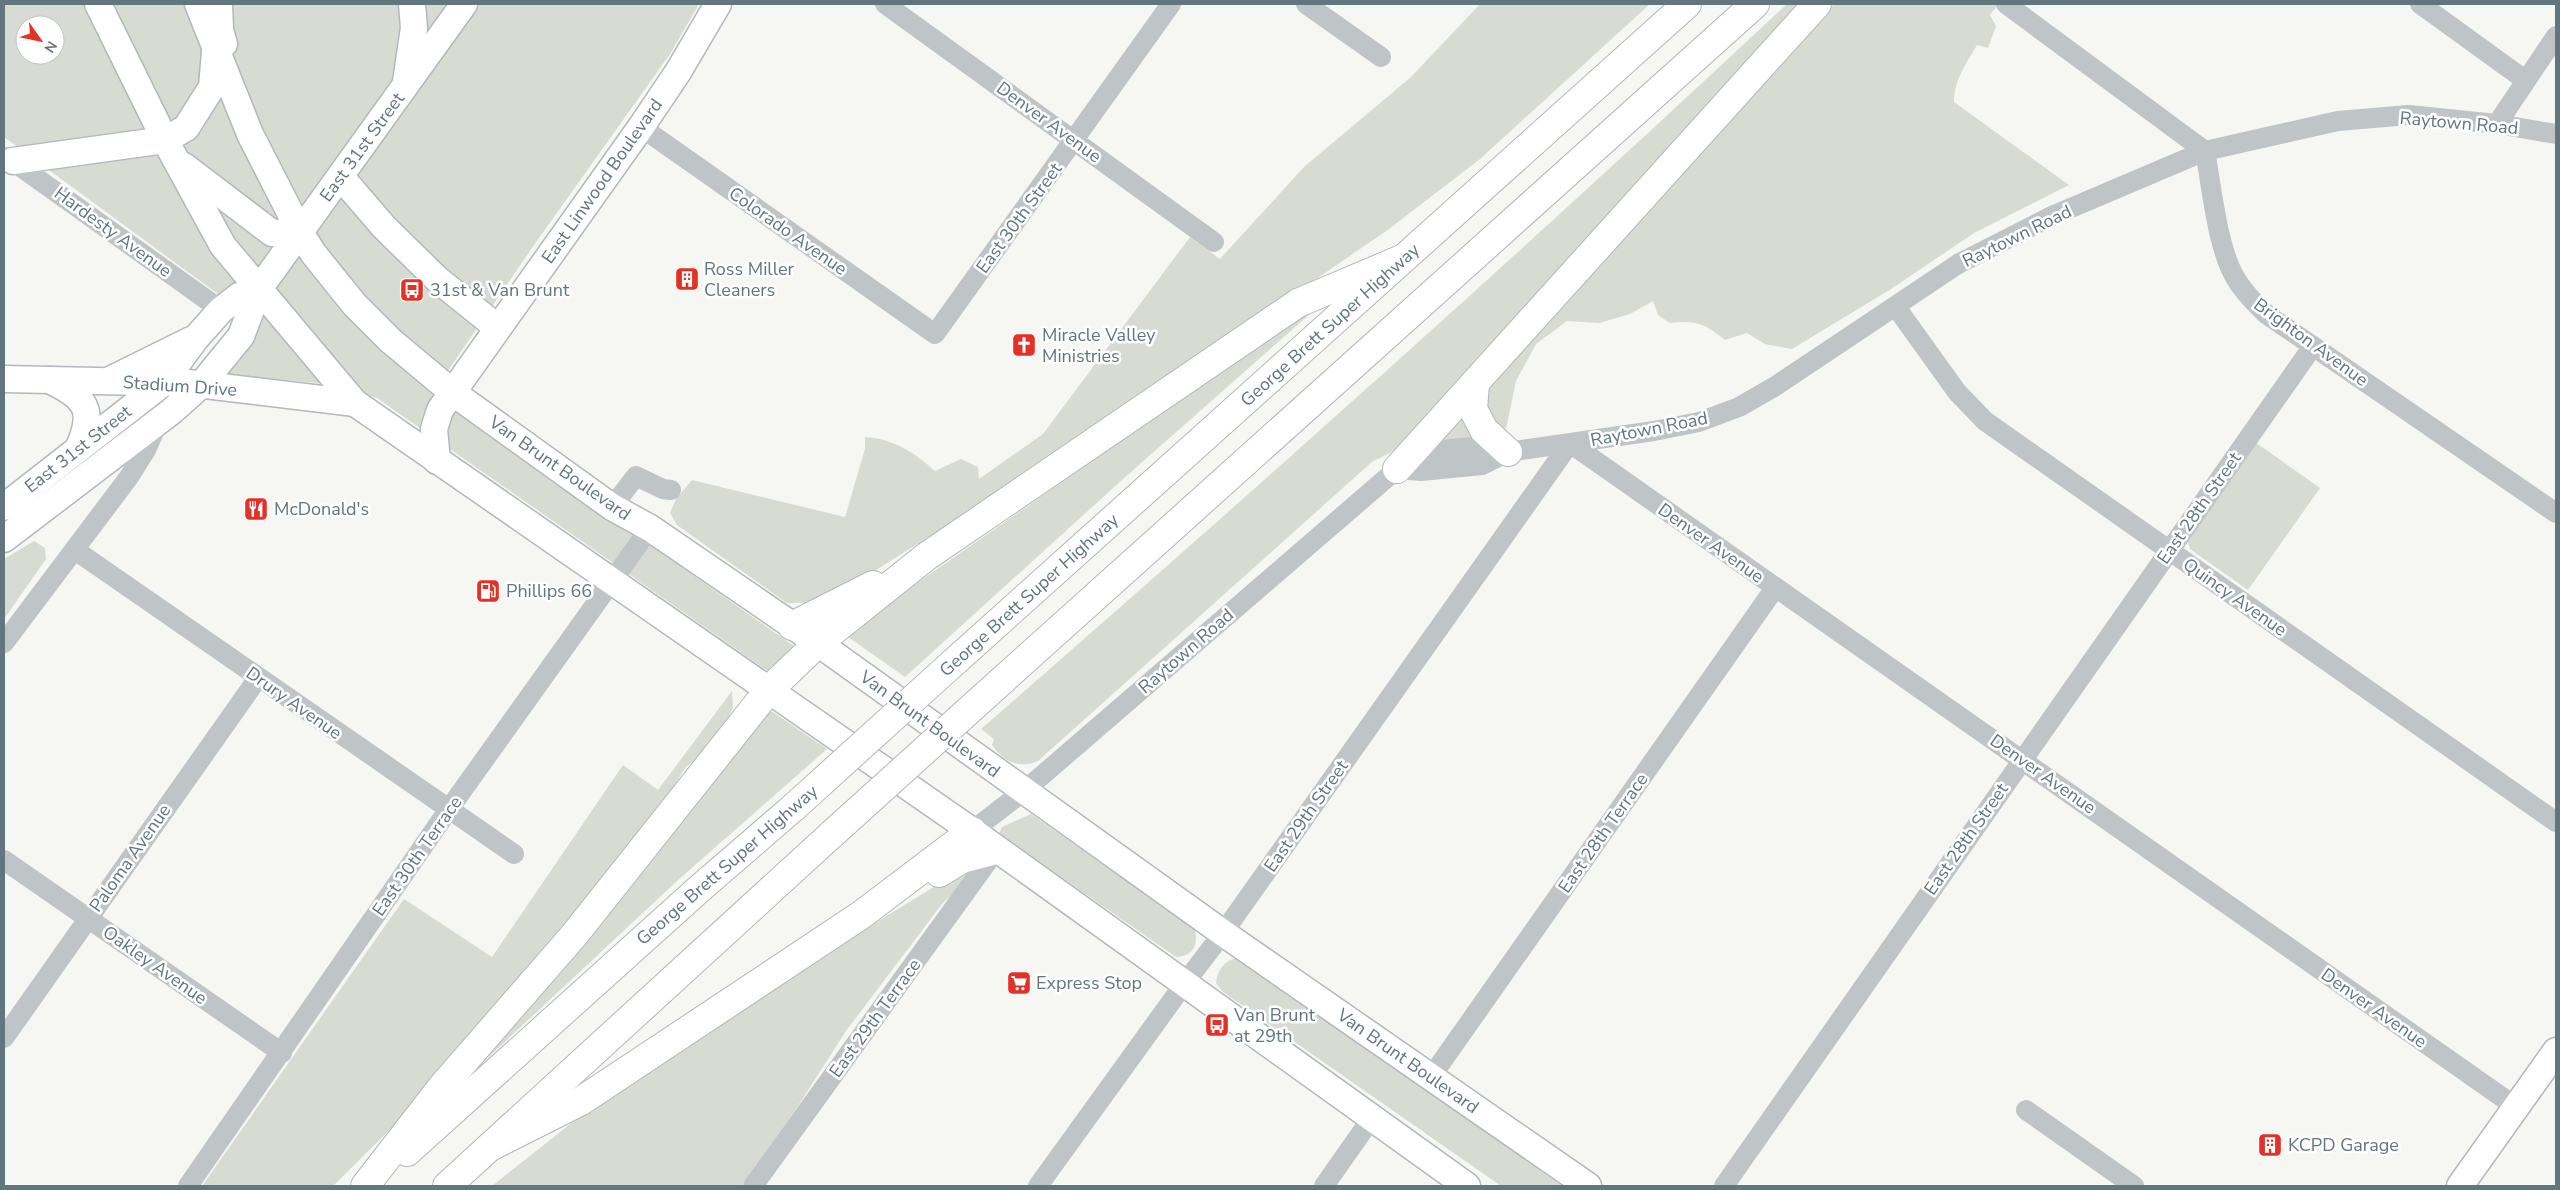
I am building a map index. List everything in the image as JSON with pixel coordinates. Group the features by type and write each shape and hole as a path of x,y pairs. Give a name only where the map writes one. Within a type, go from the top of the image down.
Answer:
{"highway":[{"name":"George Brett Super Highway","path":"370,1186 1687,4"},
{"path":"447,1186 832,834 1755,4"},
{"path":"1397,468 1476,384 1817,4"},
{"path":"365,1186 441,1088 575,934 768,691 818,643 927,556 1298,303 1404,258"},
{"path":"1476,384 1473,409 1484,430 1508,452"},
{"path":"792,626 927,556"},
{"path":"490,1147 582,1101 861,916 972,831"},
{"path":"861,916 962,859 996,850"}],"main road":[{"path":"98,4 170,150 223,246 355,403 972,831 1371,1119 1467,1186"},
{"path":"198,4 243,118"},
{"path":"219,4 220,30 243,118"},
{"path":"405,89 414,28 412,4"},
{"name":"East 31st Street","path":"4,539 159,421 201,385 241,336 259,289 405,89 464,4"},
{"name":"East Linwood Boulevard","path":"437,461 434,429 440,410 641,127 678,72 718,4"},
{"path":"170,150 212,86 215,51"},
{"name":"Van Brunt Boulevard","path":"243,118 300,232 313,253 354,304 391,341 452,392 612,507 650,528 818,643 1223,933 1588,1186"},
{"path":"9,157 170,150 272,233 300,232"},
{"path":"341,177 384,227 437,279 498,328"},
{"name":"East 31st Street","path":"4,507 163,383 196,338 221,310 239,296 259,289"},
{"path":"109,381 196,338"},
{"name":"Stadium Drive","path":"4,379 201,385 355,403"},
{"path":"48,380 66,388 78,397 84,407 88,421 78,449"},
{"path":"2468,1184 2516,1107 2556,1051"}],"street":[{"name":"Denver Avenue","path":"885,4 1214,242"},
{"name":"East 30th Street","path":"935,334 1171,4"},
{"path":"1306,4 1381,57"},
{"path":"2006,4 2205,152"},
{"path":"2420,4 2525,80"},
{"path":"2497,124 2556,36"},
{"name":"Raytown Road","path":"972,831 1024,791 1397,468 1424,452 1481,446 1508,452 1699,422 1739,407 1774,387 1958,264 2052,216 2205,152 2338,121 2409,115 2497,124 2556,134"},
{"name":"Colorado Avenue","path":"641,127 935,334"},
{"name":"Brighton Avenue","path":"2205,152 2224,249 2235,277 2246,294 2266,314 2556,513"},
{"name":"Hardesty Avenue","path":"9,157 221,310"},
{"name":"Quincy Avenue","path":"1896,307 1957,392 1985,421 2556,822"},
{"name":"East 28th Street","path":"1724,1186 2168,550 2313,346"},
{"name":"East 31st Street","path":"4,643 129,477 146,450 159,421"},
{"name":"Denver Avenue","path":"1570,443 2516,1107"},
{"name":"East 29th Street","path":"1038,1186 1223,933 1570,443"},
{"path":"612,507 636,476 663,489 671,490"},
{"name":"East 30th Terrace","path":"188,1186 282,1053 449,809 650,528"},
{"name":"Drury Avenue","path":"75,550 514,854"},
{"name":"East 28th Terrace","path":"1431,1077 1775,588"},
{"name":"Paloma Avenue","path":"4,1038 258,678"},
{"name":"East 29th Terrace","path":"753,1186 996,850"},
{"name":"Oakley Avenue","path":"4,860 282,1053"},
{"path":"2026,1110 2134,1186"},
{"path":"1324,1186 1371,1119"}],"shaded area":[{"path":"4,4 699,4 670,54 534,245 434,391 455,408 794,646 794,651 772,674 377,398 318,383 225,374 260,325 4,137"},
{"path":"1480,4 1650,4 1480,159 1389,229 1091,434 824,603 787,603 677,525 670,513 676,499 692,480 845,517 865,449 865,437 885,440 903,448 935,471 961,459 978,467 979,479 1043,434 1190,237 1220,259 1304,167 1411,77"},
{"path":"1787,4 1804,4 1399,449 1373,461 1038,761 1018,764 1007,760 997,751 992,745 994,739 981,729 1387,370"},
{"path":"1834,4 1999,4 1990,15 1996,26 1988,48 1977,45 1958,79 1954,102 2069,185 1974,233 1891,289 1792,349 1765,344 1747,333 1725,340 1699,324 1687,322 1670,323 1658,315 1653,301 1630,314 1599,323 1567,321 1536,344 1516,381 1506,429 1493,423 1485,414 1485,396 1493,379"},
{"path":"1319,306 1123,479 905,677 844,634 1223,370 1278,327"},
{"path":"1466,416 1476,436 1440,442 1460,419"},
{"path":"2255,442 2320,488 2248,590 2190,549 2187,539"},
{"path":"34,541 45,548 46,559 4,619 4,559"},
{"path":"732,691 733,707 718,741 685,768 649,826 432,1088 333,1186 202,1186 404,899 492,957 623,765 658,790"},
{"path":"765,712 773,712 827,749 678,880 466,1078"},
{"path":"1031,814 1195,929 1196,940 1191,952 1176,957 999,834 1002,827"},
{"path":"966,867 971,875 942,904 846,1031 796,1109 741,1186 492,1186 579,1117 763,992"},
{"path":"1235,958 1245,961 1562,1186 1501,1186 1223,992 1216,983 1218,974 1224,965"}],"place":[{"name":"Ross Miller Cleaners","path":"687,279"},
{"name":"31st & Van Brunt","path":"412,290"},
{"name":"Miracle Valley Ministries","path":"1024,345"},
{"name":"McDonald's","path":"256,509"},
{"name":"Phillips 66","path":"488,591"},
{"name":"Express Stop","path":"1019,983"},
{"name":"Van Brunt at 29th","path":"1217,1025"},
{"name":"KCPD Garage","path":"2270,1145"}]}
